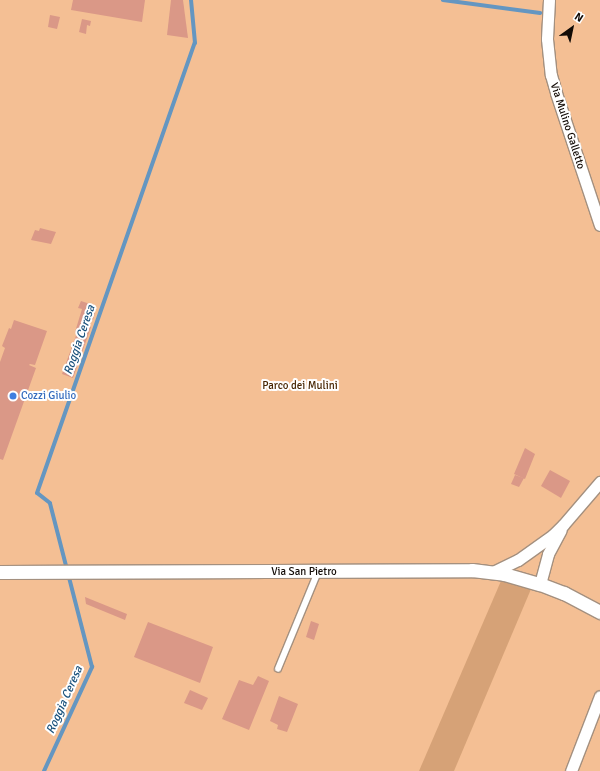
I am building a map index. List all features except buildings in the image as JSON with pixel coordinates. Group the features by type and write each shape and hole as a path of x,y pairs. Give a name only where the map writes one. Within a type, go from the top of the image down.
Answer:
{"street":[{"name":"Via Mulino Galletto","path":"549,0 547,39 551,75 600,225"},
{"path":"493,572 500,571 530,552 563,525 600,482"},
{"path":"540,584 548,554 563,525"},
{"name":"Via San Pietro","path":"0,572 318,572 462,570 493,572 540,584 564,593 600,612"},
{"path":"571,771 600,696"}],"lane":[{"path":"278,669 318,572"}],"green space":[{"name":"Parco dei Mulini","path":"0,0 600,0 600,771 0,771"}],"shaded area":[{"path":"504,574 534,582 454,771 419,771"}],"waterway":[{"name":"Roggia Ceresa","path":"44,771 92,667 50,503 37,493 195,43 191,0"},
{"name":"Roggia Ceresa","path":"443,0 540,13"}],"place":[{"name":"Cozzi Giulio","path":"13,396"}]}
